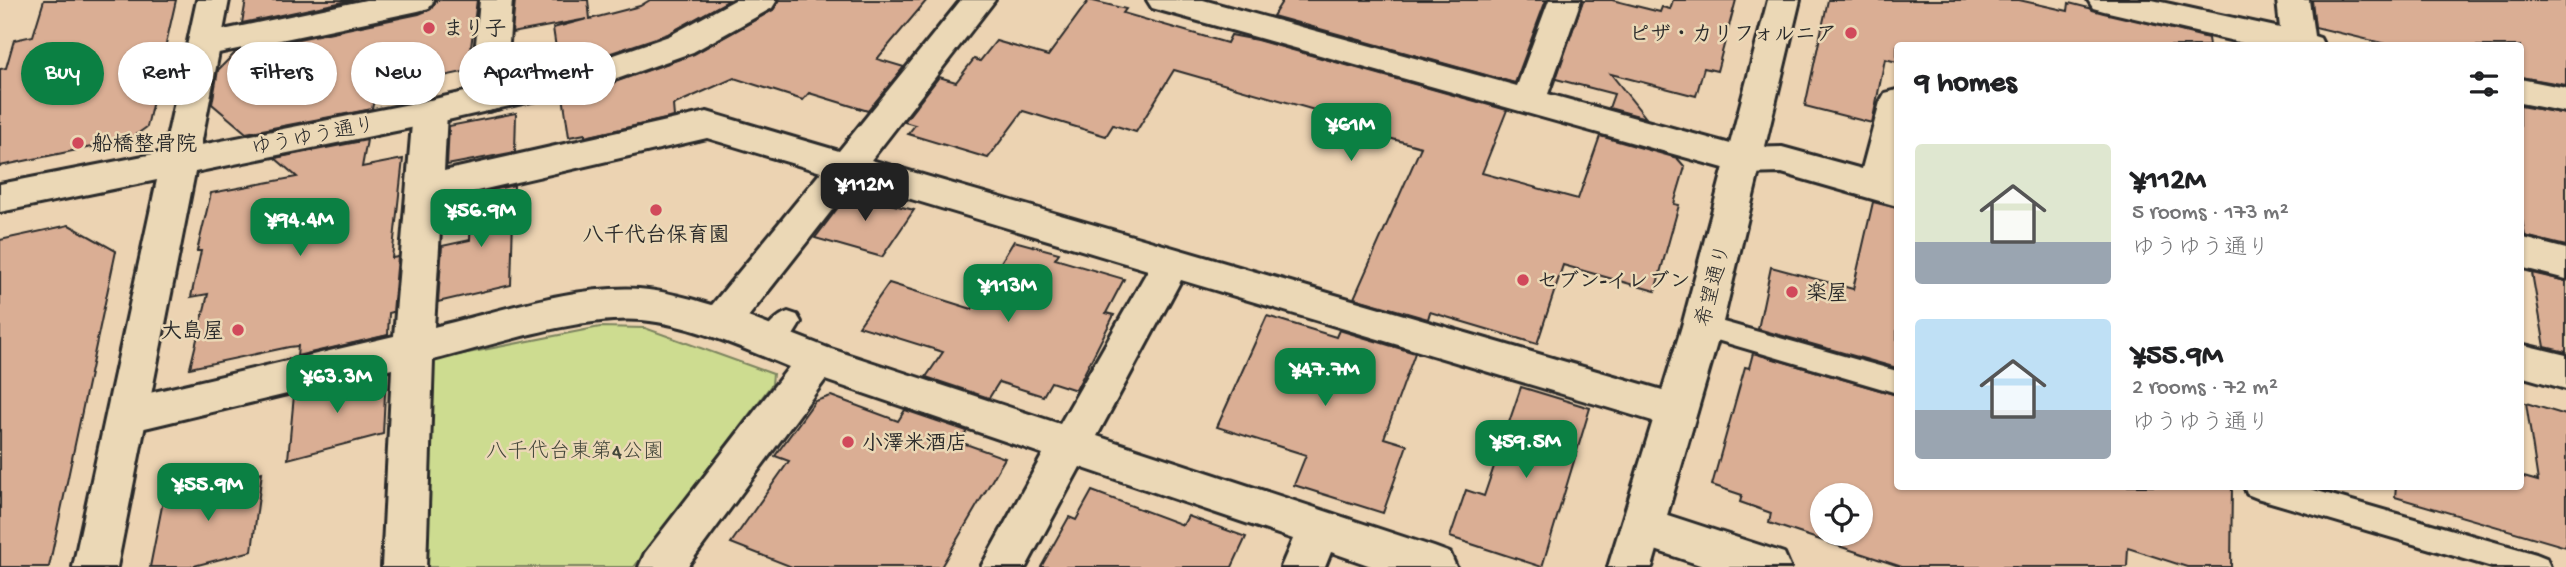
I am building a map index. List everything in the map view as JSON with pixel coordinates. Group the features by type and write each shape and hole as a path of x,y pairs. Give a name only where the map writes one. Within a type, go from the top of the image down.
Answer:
{"street":[{"path":"205,42 213,0"},
{"path":"213,43 418,0"},
{"path":"493,42 496,0"},
{"name":"ゆうゆう通り","path":"616,67 681,44 761,0"},
{"path":"721,323 979,0"},
{"path":"1163,0 1745,161 1782,160 1886,189 1894,126"},
{"path":"1528,99 1564,0"},
{"name":"希望通り","path":"1636,547 1702,326 1784,0"},
{"path":"2104,0 2294,42"},
{"path":"2293,0 2303,42"},
{"path":"2524,92 2566,100"},
{"path":"94,567 191,105"},
{"name":"ゆうゆう通り","path":"0,198 461,105"},
{"path":"397,555 398,468 413,346 430,112"},
{"path":"425,189 707,125 845,167 1180,259 1676,411"},
{"path":"2524,253 2566,264"},
{"path":"1003,567 1180,259"},
{"path":"128,415 413,346 610,304 650,306 721,323 779,332 817,361 1072,445 1311,548 1434,567"},
{"path":"661,567 817,361"},
{"path":"2524,361 2566,372"},
{"path":"1636,547 1768,567"}],"lane":[{"path":"1702,326 1894,381"},
{"path":"2260,493 2536,567"}],"green space":[{"name":"八千代台東第4公園","path":"600,327 645,328 773,374 772,384 634,567 426,567 432,360"}],"building":[{"path":"44,0 176,0 166,42 118,42 118,105 152,105 147,127 130,139 0,166 0,69 6,68 14,40 33,36"},
{"path":"246,0 353,0 242,23"},
{"path":"437,0 477,0 472,42 459,42 459,73 445,76 445,42 351,42 351,105 373,105 372,109 246,133 213,105 218,70 227,61 227,105 337,105 337,42 284,42 419,14 431,9"},
{"path":"515,0 588,0 590,19 640,6 650,0 730,0 668,34 616,51 616,42 555,42 553,28 587,19 512,33"},
{"path":"780,0 927,0 877,59 904,67 868,111 809,93 803,100 734,78 673,105 674,117 585,137 585,134 569,137 564,105 616,105 616,82 694,54 773,10"},
{"path":"1089,0 1126,9 1123,13 1227,43 1231,35 1257,40 1507,110 1482,173 1578,199 1600,136 1677,158 1685,167 1674,204 1679,205 1655,291 1563,265 1537,344 1430,312 1428,319 1354,298 1421,147 1357,129 1360,123 1174,70 1136,132 1113,125 1106,136 1023,111 988,158 908,134 915,125 904,122 939,77 956,82 974,59 980,61 996,41 1048,56"},
{"path":"1283,0 1546,0 1515,83 1273,16"},
{"path":"1583,0 1612,0 1660,12 1662,7 1670,9 1673,0 1736,0 1717,71 1704,68 1696,96 1611,74 1646,118 1609,108 1614,94 1556,79"},
{"path":"1828,0 2019,0 2068,11 2069,3 2208,38 2208,42 1894,42 1894,61 1885,59 1872,123 1805,106"},
{"path":"2312,0 2566,0 2566,85 2524,78 2524,42 2377,42 2315,27"},
{"path":"2524,107 2566,114 2566,246 2525,236"},
{"path":"516,113 515,152 447,165 449,126"},
{"path":"367,140 362,167 403,159 392,258 398,257 388,335 297,356 298,346 190,368 208,294 191,297 201,251 197,251 211,193 297,177 275,158"},
{"path":"514,185 511,285 438,302 442,246 470,240 472,195"},
{"path":"852,189 892,200 889,204 914,210 882,257 815,238"},
{"path":"1873,202 1894,207 1894,367 1758,329 1771,267 1853,289"},
{"path":"69,225 116,251 49,567 0,567 0,240"},
{"path":"1014,241 1059,253 1055,259 1124,279 1106,313 1114,315 1076,390 1051,382 1043,396 999,382 989,398 926,377 943,352 859,326 889,283 972,309"},
{"path":"2532,273 2566,281 2566,352 2545,347"},
{"path":"1267,316 1336,337 1339,330 1415,353 1384,438 1407,445 1383,513 1294,485 1306,455 1217,427"},
{"path":"1753,353 1894,394 1894,490 2232,490 2231,567 2187,567 2128,548 2127,567 1902,567 1839,546 1873,546 1873,483 1810,483 1810,537 1769,523 1771,513 1740,502 1742,495 1712,485 1745,367 1749,368"},
{"path":"386,373 383,434 288,459 294,395"},
{"path":"1521,387 1590,408 1542,567 1450,537 1466,490 1484,496"},
{"path":"831,396 898,421 905,410 967,431 960,442 1005,458 941,567 792,567 731,543 789,461 775,456 815,401"},
{"path":"2526,403 2566,415 2566,547 2395,497 2396,490 2524,490 2524,477 2538,481"},
{"path":"262,472 252,551 190,567 150,567 164,496"},
{"path":"1092,491 1183,525 1188,516 1246,537 1232,567 1041,567 1069,517 1076,520"}],"place":[{"name":"まり子","path":"429,28"},
{"name":"ピザ・カリフォルニア","path":"1851,33"},
{"name":"船橋整骨院","path":"78,143"},
{"name":"八千代台保育園","path":"656,210"},
{"name":"セブン-イレブン","path":"1523,280"},
{"name":"楽屋","path":"1792,292"},
{"name":"大島屋","path":"238,330"},
{"name":"小澤米酒店","path":"848,442"}]}
